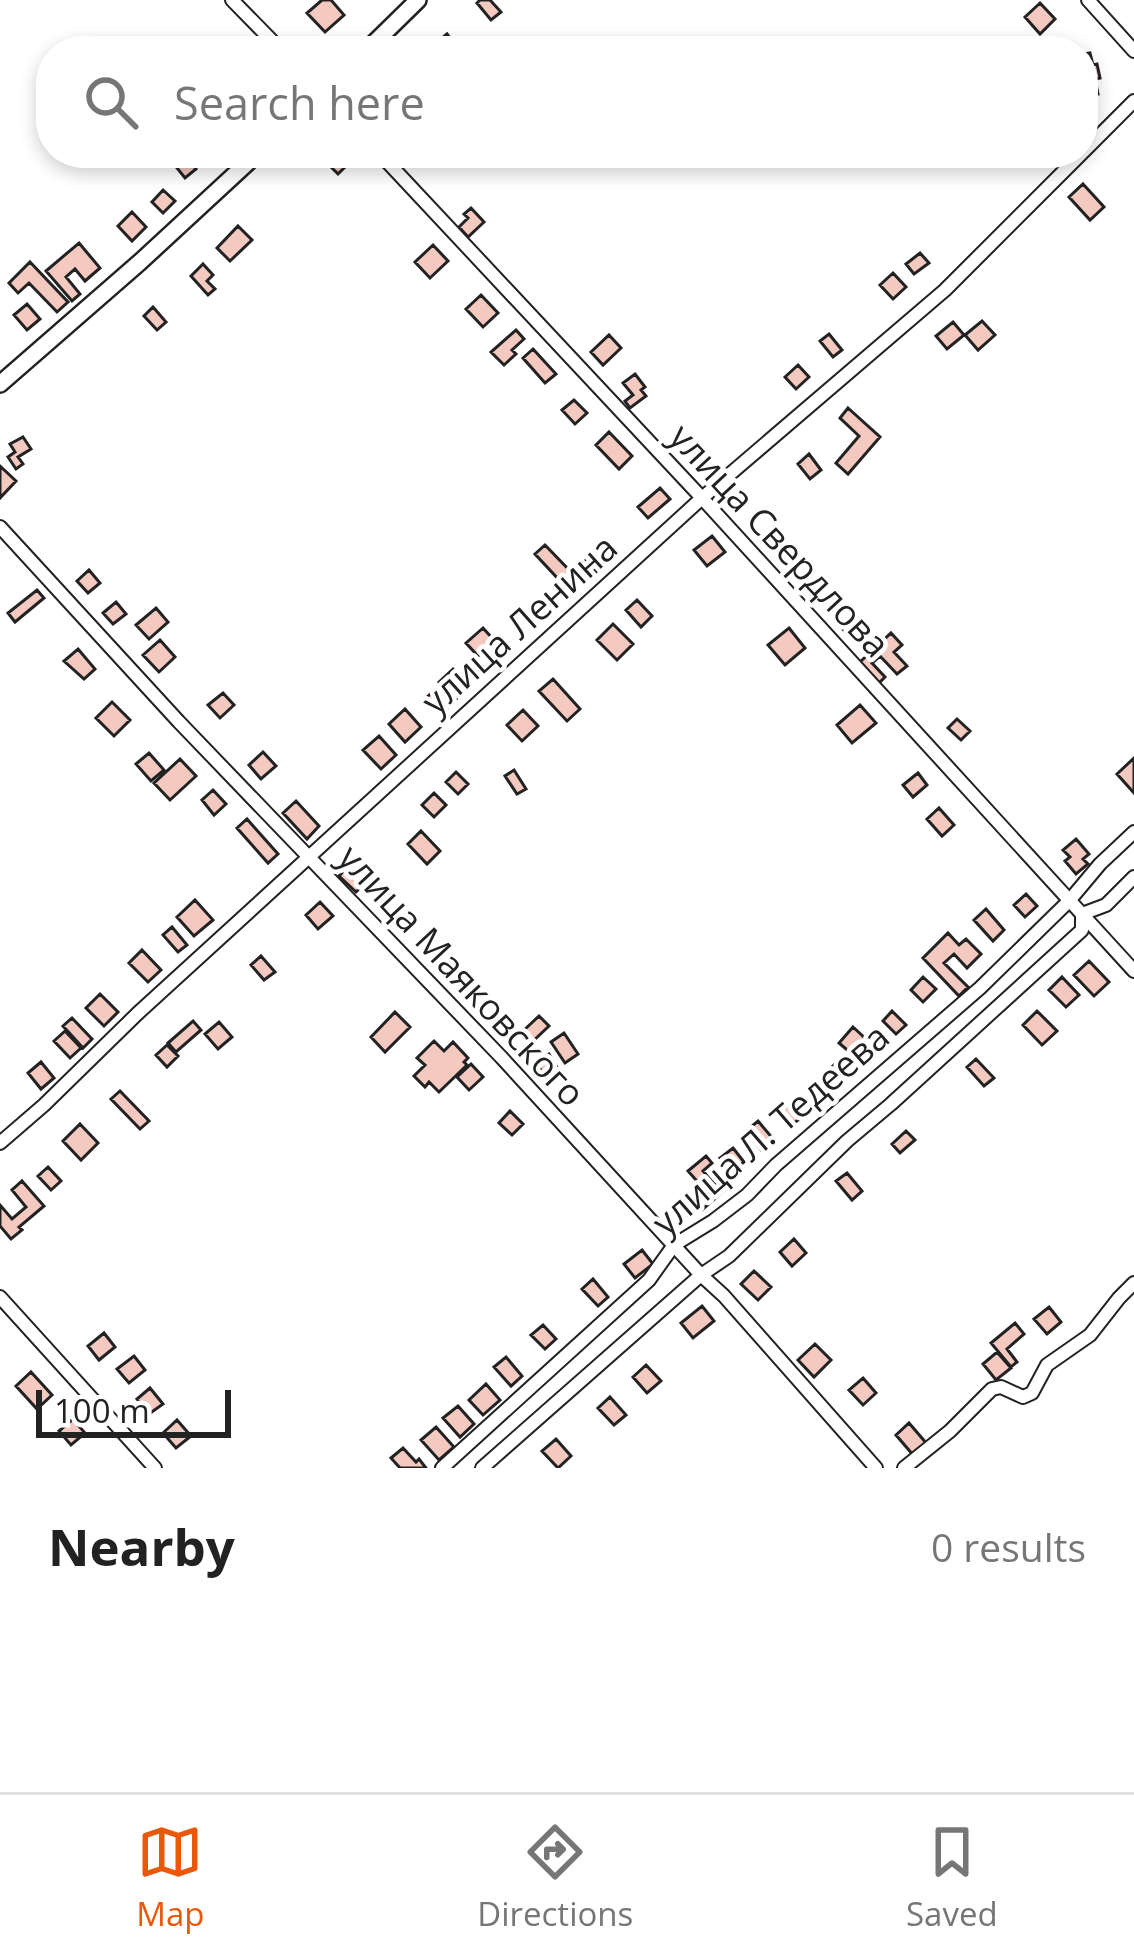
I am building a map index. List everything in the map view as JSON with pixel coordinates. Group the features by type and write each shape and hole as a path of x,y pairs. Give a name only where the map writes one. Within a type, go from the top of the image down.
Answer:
{"street":[{"path":"232,0 267,36"},
{"path":"381,36 418,0"},
{"path":"1088,0 1134,51"},
{"name":"улица Ленина","path":"1098,136 1134,101"},
{"path":"0,384 242,168"},
{"name":"улица Свердлова","path":"393,168 1134,971"},
{"name":"улица Ленина","path":"0,1143 136,1013 702,498 945,290 1066,168"},
{"name":"улица Маяковского","path":"0,527 724,1296 876,1468"},
{"name":"улица Л. Тедеева","path":"442,1468 649,1280 674,1245 747,1195 980,988 1134,832"},
{"name":"улица Л. Тедеева","path":"482,1468 701,1275 729,1256 847,1142 1082,930 1082,914 1106,905 1134,877"},
{"path":"904,1468 950,1432 992,1389 1001,1387 1023,1397 1032,1394 1047,1365 1090,1335 1134,1283"},
{"path":"0,1297 155,1468"}],"building":[{"path":"322,0 331,0 344,15 325,32 307,13"},
{"path":"490,0 501,12 491,20 477,3"},
{"path":"1040,3 1055,19 1040,34 1025,17"},
{"path":"177,168 195,168 196,169 185,178"},
{"path":"1083,184 1104,207 1090,220 1069,197"},
{"path":"163,190 175,201 163,213 152,202"},
{"path":"471,208 484,222 468,237 459,227"},
{"path":"132,212 146,227 132,241 118,226"},
{"path":"238,226 252,240 230,261 217,248"},
{"path":"79,243 100,268 85,281 75,269 66,277 80,294 72,301 46,271"},
{"path":"433,245 448,261 430,278 415,262"},
{"path":"920,253 929,263 914,274 906,264"},
{"path":"30,262 68,302 57,312 29,283 18,293 9,283"},
{"path":"203,264 213,275 207,281 215,289 208,295 191,276"},
{"path":"893,273 906,287 893,299 880,285"},
{"path":"481,295 498,313 483,327 466,309"},
{"path":"27,304 40,319 27,330 14,315"},
{"path":"153,307 166,322 157,330 144,316"},
{"path":"982,321 995,335 978,350 965,335"},
{"path":"953,322 964,335 947,349 936,336"},
{"path":"516,330 524,339 504,365 491,352"},
{"path":"829,334 842,350 833,357 820,341"},
{"path":"609,335 621,348 603,365 591,352"},
{"path":"533,349 556,374 545,383 523,358"},
{"path":"798,365 809,377 796,389 785,377"},
{"path":"635,374 646,396 630,408 625,401 633,395 623,383"},
{"path":"574,400 587,413 575,424 562,410"},
{"path":"848,408 880,437 848,474 836,463 859,436 840,418"},
{"path":"609,432 632,456 619,469 596,445"},
{"path":"23,437 31,449 18,457 23,464 16,469 8,457 15,452 10,444"},
{"path":"809,454 821,470 810,479 798,464"},
{"path":"0,466 16,481 0,498"},
{"path":"660,488 670,499 648,518 638,507"},
{"path":"712,536 725,552 707,566 694,550"},
{"path":"545,545 572,573 562,583 535,554"},
{"path":"585,561 596,572 583,583 573,572"},
{"path":"89,570 100,583 88,593 77,581"},
{"path":"37,590 44,598 15,622 8,613"},
{"path":"637,600 652,616 641,627 626,610"},
{"path":"116,602 126,614 113,624 103,613"},
{"path":"156,608 168,622 149,639 136,625"},
{"path":"852,617 863,628 852,639 841,627"},
{"path":"613,624 633,644 617,660 597,640"},
{"path":"483,628 510,650 495,663 483,651 478,656 466,643"},
{"path":"789,628 805,648 785,665 768,645"},
{"path":"891,633 902,645 894,652 907,666 897,674 880,656 872,663 885,677 879,683 860,662"},
{"path":"160,640 175,657 159,672 143,655"},
{"path":"78,649 95,669 84,679 64,661"},
{"path":"453,669 470,687 455,700 439,682"},
{"path":"553,679 580,709 567,721 539,691"},
{"path":"439,686 454,703 441,714 426,698"},
{"path":"223,693 234,705 220,718 208,705"},
{"path":"112,702 130,720 114,736 96,718"},
{"path":"860,705 876,723 852,743 837,725"},
{"path":"405,709 421,727 405,742 389,724"},
{"path":"523,710 538,726 522,741 507,725"},
{"path":"957,719 970,731 961,740 948,728"},
{"path":"379,736 396,755 381,769 363,750"},
{"path":"263,752 276,766 261,779 249,765"},
{"path":"149,753 164,770 151,781 136,764"},
{"path":"1134,758 1134,793 1117,774"},
{"path":"180,759 196,776 170,800 154,783"},
{"path":"514,770 526,789 517,794 505,776"},
{"path":"456,772 468,784 458,794 446,782"},
{"path":"918,773 927,785 913,797 903,785"},
{"path":"213,790 226,804 214,815 202,800"},
{"path":"434,793 446,805 434,817 422,805"},
{"path":"296,801 319,826 307,839 283,813"},
{"path":"939,808 954,825 942,836 927,819"},
{"path":"247,819 278,854 268,863 237,828"},
{"path":"421,831 440,851 427,864 408,844"},
{"path":"1076,839 1089,854 1083,859 1088,864 1076,874 1063,850"},
{"path":"351,863 368,880 356,892 339,876"},
{"path":"1026,894 1037,906 1025,917 1014,905"},
{"path":"195,900 213,920 194,936 177,917"},
{"path":"320,902 333,916 318,929 306,915"},
{"path":"986,909 1004,930 993,941 974,920"},
{"path":"172,927 187,945 178,952 163,935"},
{"path":"948,933 959,945 966,939 981,954 967,968 954,954 944,963 968,987 959,996 923,958"},
{"path":"142,950 161,970 148,982 129,963"},
{"path":"261,956 275,972 264,980 251,965"},
{"path":"1089,961 1109,982 1094,996 1074,975"},
{"path":"923,977 936,989 923,1002 911,990"},
{"path":"1062,977 1079,995 1066,1007 1049,990"},
{"path":"100,994 118,1012 104,1026 86,1008"},
{"path":"892,1011 906,1025 896,1034 883,1021"},
{"path":"1037,1011 1057,1031 1042,1045 1023,1025"},
{"path":"395,1012 410,1027 385,1052 371,1037"},
{"path":"539,1016 549,1026 531,1043 521,1033"},
{"path":"72,1018 92,1039 83,1048 63,1026"},
{"path":"193,1021 201,1030 176,1052 168,1043"},
{"path":"219,1022 232,1037 218,1049 205,1034"},
{"path":"853,1027 867,1040 853,1055 839,1043"},
{"path":"65,1031 81,1048 70,1058 54,1041"},
{"path":"564,1033 578,1054 565,1063 551,1042"},
{"path":"434,1041 444,1051 453,1042 468,1058 467,1065 439,1092 414,1076 425,1065 417,1058"},
{"path":"167,1045 178,1056 167,1067 156,1055"},
{"path":"549,1054 558,1069 545,1077 536,1062"},
{"path":"976,1059 994,1078 984,1086 967,1067"},
{"path":"839,1060 851,1073 838,1085 826,1073"},
{"path":"41,1062 54,1078 41,1089 28,1073"},
{"path":"471,1064 483,1077 469,1090 457,1077"},
{"path":"120,1091 149,1121 140,1129 111,1099"},
{"path":"797,1099 807,1114 791,1125 780,1109"},
{"path":"510,1111 523,1124 512,1135 499,1123"},
{"path":"758,1121 774,1140 761,1150 746,1131"},
{"path":"80,1124 98,1143 81,1160 63,1141"},
{"path":"906,1131 915,1140 900,1153 892,1144"},
{"path":"733,1148 744,1162 731,1172 720,1158"},
{"path":"706,1156 712,1163 703,1171 715,1185 719,1182 726,1189 702,1210 692,1199 704,1189 688,1171"},
{"path":"48,1167 61,1181 51,1190 38,1176"},
{"path":"847,1173 862,1191 852,1200 836,1181"},
{"path":"22,1181 44,1206 11,1239 0,1226 0,1205 12,1219 26,1207 12,1190"},
{"path":"794,1239 806,1253 792,1266 780,1252"},
{"path":"642,1250 653,1264 635,1278 624,1264"},
{"path":"754,1271 771,1287 758,1300 741,1284"},
{"path":"593,1279 608,1297 598,1306 582,1289"},
{"path":"702,1306 714,1321 693,1338 681,1323"},
{"path":"1049,1307 1061,1322 1047,1334 1034,1319"},
{"path":"1015,1323 1024,1334 1007,1349 1017,1362 1011,1367 991,1343"},
{"path":"543,1325 556,1339 545,1349 531,1335"},
{"path":"104,1333 115,1347 99,1360 88,1346"},
{"path":"815,1344 831,1360 814,1377 798,1360"},
{"path":"997,1352 1011,1368 996,1380 983,1364"},
{"path":"134,1356 145,1370 129,1383 117,1369"},
{"path":"506,1357 522,1376 511,1386 494,1367"},
{"path":"646,1365 661,1381 647,1393 633,1377"},
{"path":"31,1372 52,1395 37,1409 16,1386"},
{"path":"863,1378 876,1393 863,1405 849,1390"},
{"path":"486,1384 500,1400 483,1415 469,1400"},
{"path":"150,1388 163,1404 149,1414 137,1399"},
{"path":"610,1397 626,1415 614,1425 598,1408"},
{"path":"458,1406 474,1424 460,1437 443,1418"},
{"path":"73,1419 85,1433 71,1445 59,1431"},
{"path":"177,1420 191,1436 176,1448 163,1433"},
{"path":"909,1423 927,1444 914,1456 896,1435"},
{"path":"436,1427 454,1447 439,1460 421,1440"},
{"path":"556,1439 571,1456 558,1468 542,1451"},
{"path":"403,1448 426,1468 400,1468 391,1458"}]}
